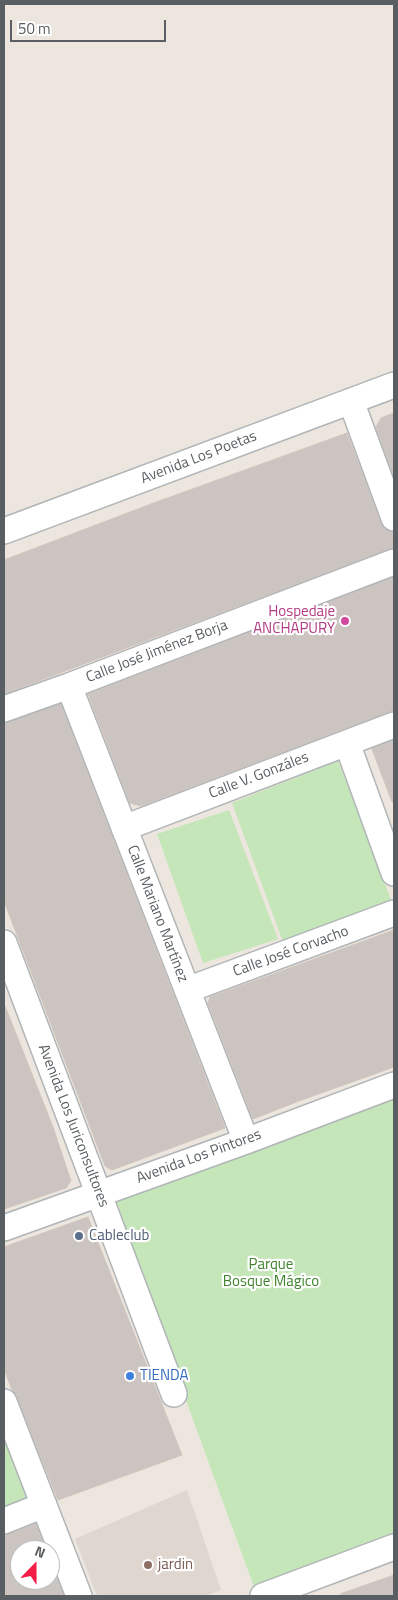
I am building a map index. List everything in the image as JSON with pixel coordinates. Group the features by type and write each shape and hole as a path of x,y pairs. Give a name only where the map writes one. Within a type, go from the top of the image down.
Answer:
{"street":[{"name":"Avenida Los Poetas","path":"4,531 394,385"},
{"path":"351,401 394,518"},
{"name":"Calle José Jiménez Borja","path":"4,709 394,562"},
{"name":"Calle Mariano Martínez","path":"69,686 246,1141"},
{"name":"Calle V. Gonzáles","path":"124,828 394,725"},
{"path":"347,742 394,873"},
{"name":"Calle José Corvacho","path":"187,990 394,913"},
{"name":"Avenida Los Juriconsultores","path":"4,943 174,1394"},
{"name":"Avenida Los Pintores","path":"4,1228 246,1141 394,1085"},
{"path":"4,1402 79,1596"},
{"path":"4,1521 44,1505"},
{"path":"263,1596 394,1547"}],"shaded area":[{"name":"jardin","path":"187,1490 221,1590 205,1596 97,1596 75,1539"}],"green space":[{"path":"338,761 392,902 283,942 232,803"},
{"path":"229,810 278,939 203,963 157,834"},
{"name":"Parque Bosque Mágico","path":"394,1097 394,1535 254,1587 113,1200"},
{"path":"4,1431 28,1501 4,1509"}],"building":[{"path":"394,413 394,477 376,427 381,418"},
{"path":"347,433 381,523 385,529 394,532 393,548 4,694 4,560"},
{"path":"394,577 394,711 141,806 130,803 88,694"},
{"path":"61,704 225,1128 112,1170 105,1166 4,901 4,723"},
{"path":"394,740 394,802 392,802 372,749"},
{"path":"394,930 394,1067 253,1119 208,1003 210,997"},
{"path":"4,1006 53,1127 71,1181 66,1188 4,1209"},
{"path":"88,1217 182,1455 58,1500 4,1369 4,1247"},
{"path":"36,1524 42,1540 10,1540 10,1590 60,1590 60,1586 64,1596 4,1596 4,1536"},
{"path":"394,1575 394,1596 341,1596 340,1594"}],"place":[{"name":"Hospedaje ANCHAPURY","path":"345,621"},
{"name":"Cableclub","path":"79,1236"},
{"name":"TIENDA","path":"130,1376"},
{"name":"jardin","path":"148,1565"}]}
